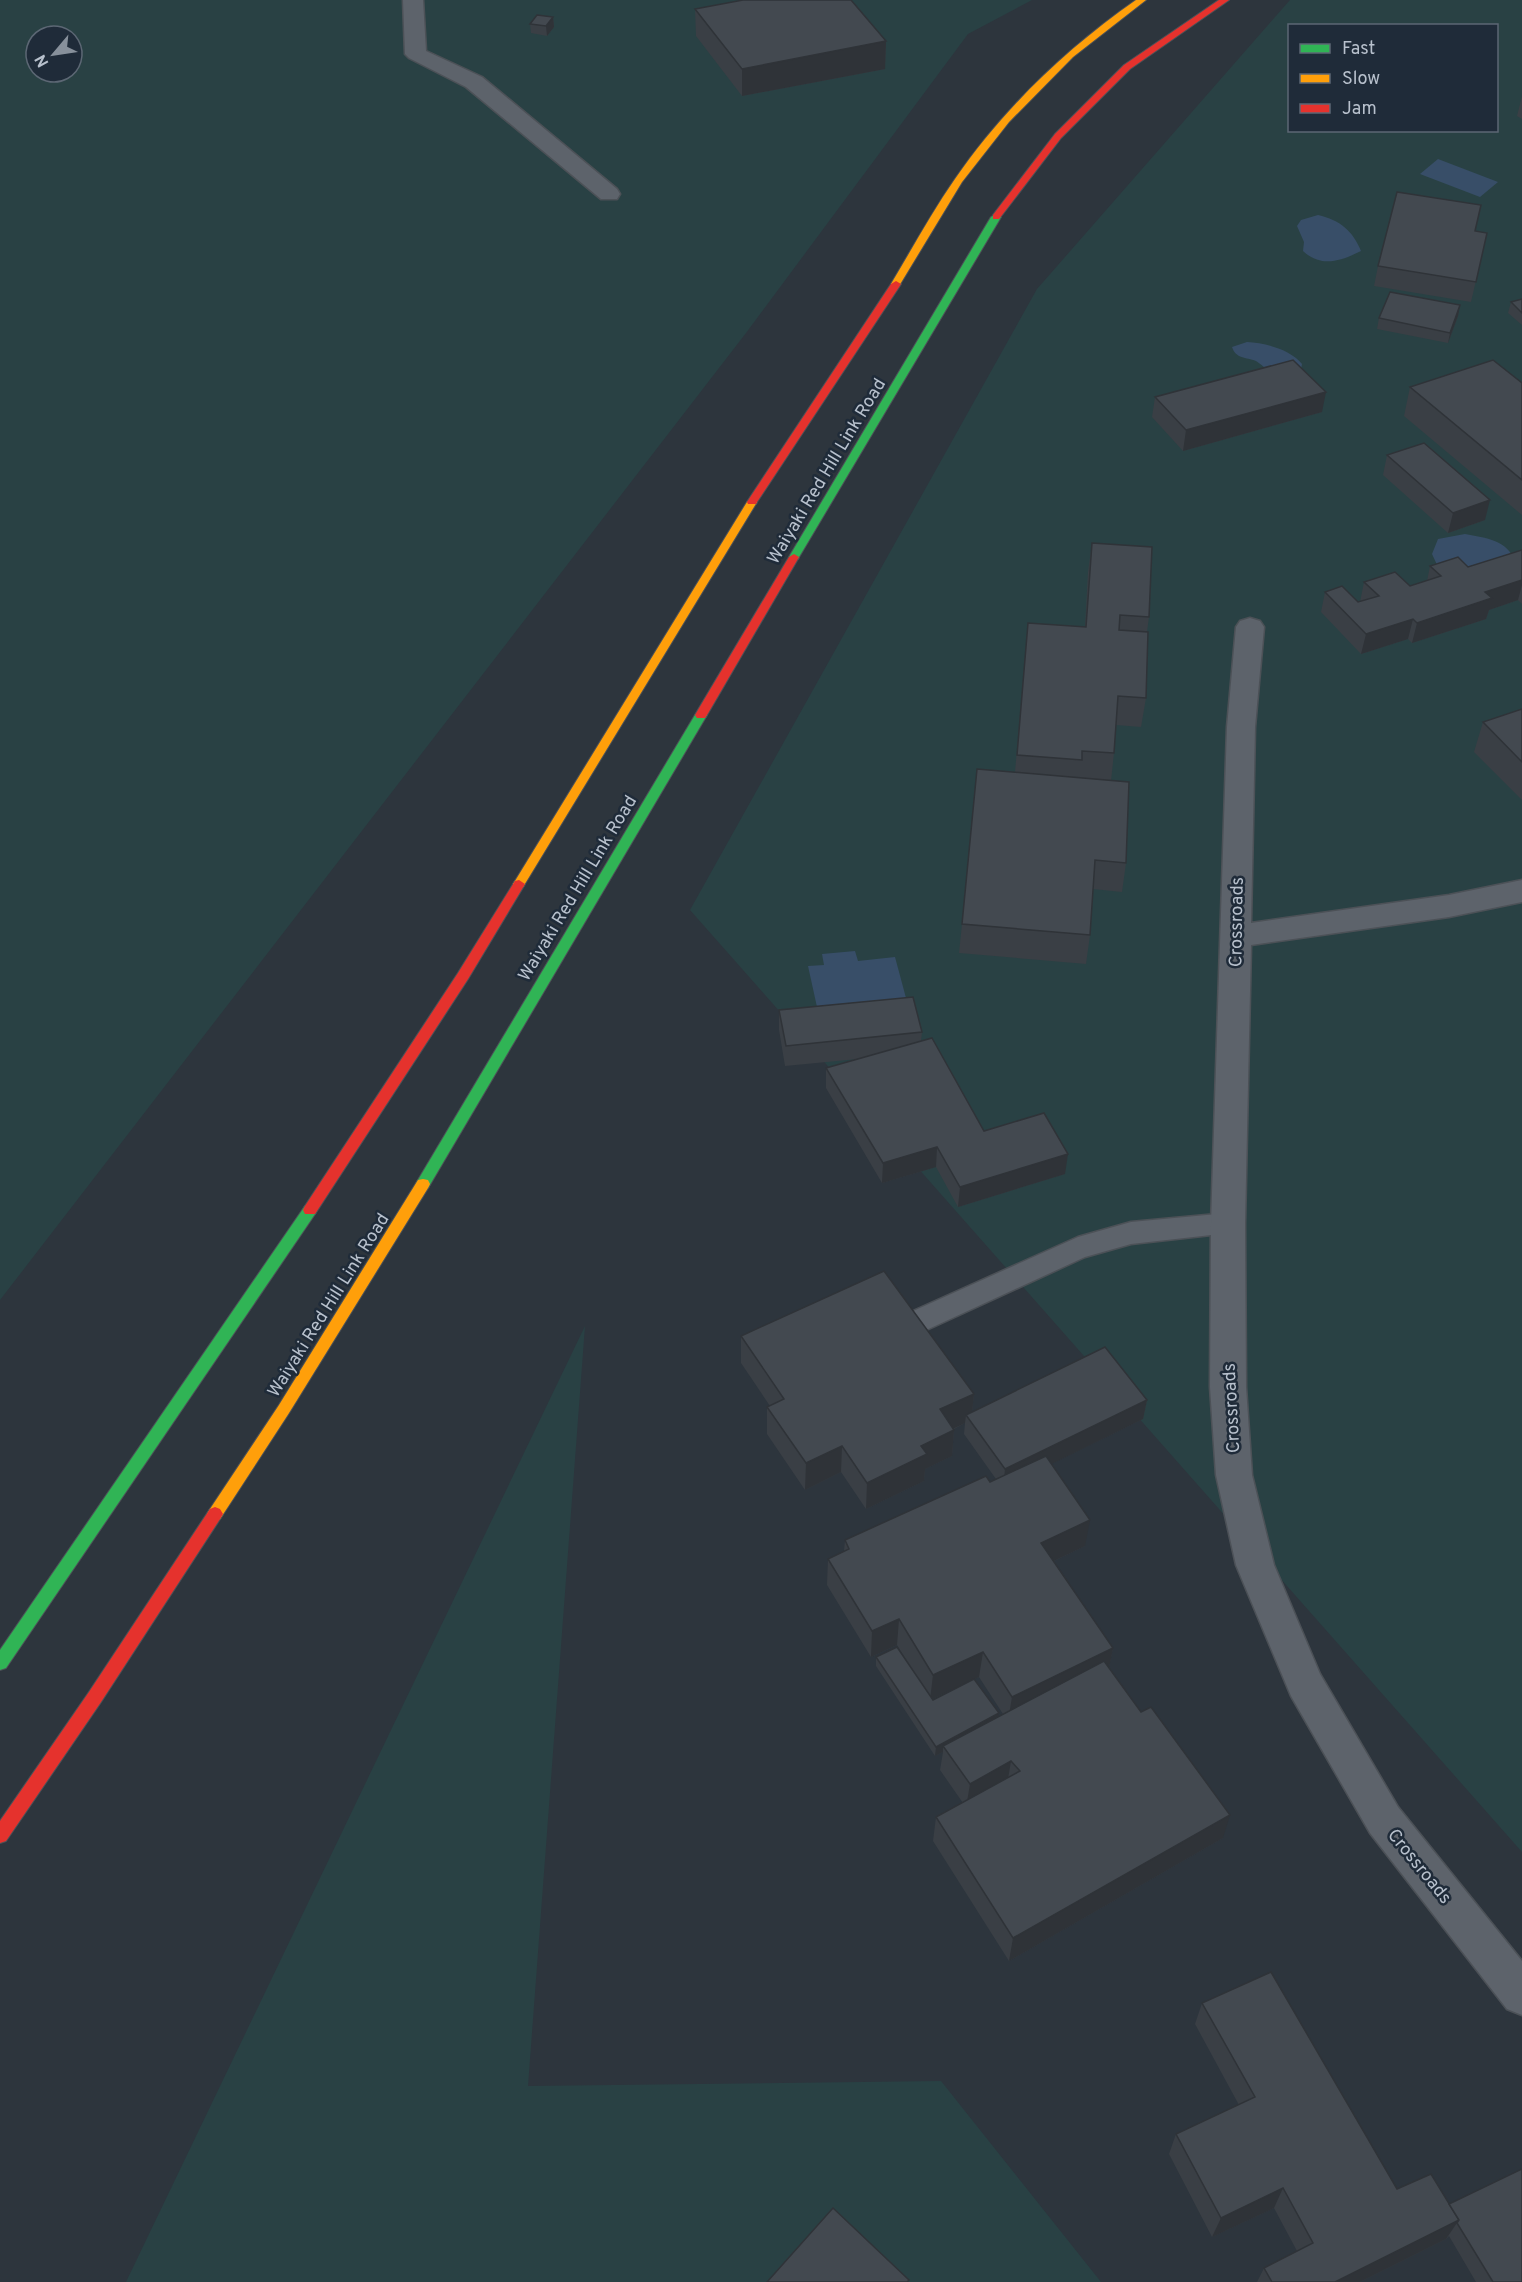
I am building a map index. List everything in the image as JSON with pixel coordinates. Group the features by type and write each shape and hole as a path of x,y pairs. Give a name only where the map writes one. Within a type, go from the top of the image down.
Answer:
{"main road":[{"path":"0,1663 265,1279 463,976 757,493 876,316 968,169 1010,115 1026,99 1112,20 1142,0"},
{"name":"Waiyaki Red Hill Link Road","path":"0,1835 95,1698 284,1409 429,1175 998,213 1058,136 1127,67 1225,0"}],"street":[{"path":"413,0 416,54 474,82 609,194"},
{"name":"Crossroads","path":"1250,627 1241,741 1228,1224 1228,1387 1234,1475 1255,1565 1305,1684 1384,1820 1522,1994"},
{"path":"1236,936 1449,906 1522,891"}],"lane":[{"path":"912,1324 1078,1248 1131,1233 1228,1224"}],"green space":[{"path":"0,0 1032,0 968,34 746,333 0,1300"},
{"path":"1290,0 1522,0 1522,1852 690,910 1037,289"},
{"path":"585,1326 528,2086 941,2081 1101,2282 126,2282"}],"water":[{"path":"1438,159 1498,182 1480,197 1420,174"},
{"path":"1318,215 1345,227 1361,251 1339,260 1324,261 1317,260 1303,251 1304,242 1297,226 1301,220"},
{"path":"1247,342 1269,345 1291,354 1302,364 1301,369 1272,373 1256,361 1236,354 1232,347"},
{"path":"1465,534 1495,541 1507,549 1515,562 1506,570 1439,569 1432,554 1438,539"},
{"path":"855,951 858,961 895,957 906,998 817,1007 808,966 824,965 822,954"}],"building":[{"path":"743,0 851,0 886,41 742,69 695,9"},
{"path":"537,15 553,17 546,26 530,24"},
{"path":"1397,192 1481,205 1475,231 1487,233 1476,282 1378,266"},
{"path":"1390,292 1460,305 1450,333 1379,318"},
{"path":"1522,299 1522,313 1511,302"},
{"path":"1293,360 1326,392 1186,430 1155,397"},
{"path":"1493,360 1522,383 1522,480 1410,387"},
{"path":"1424,443 1490,500 1453,513 1387,455"},
{"path":"1092,543 1152,547 1149,617 1120,615 1119,630 1148,632 1146,698 1118,696 1114,753 1082,751 1082,760 1017,755 1028,623 1086,627"},
{"path":"1522,550 1522,580 1485,592 1492,598 1417,623 1413,619 1366,634 1325,592 1342,586 1358,602 1379,596 1364,582 1395,572 1410,586 1441,576 1430,566 1458,557 1468,567"},
{"path":"1522,709 1522,762 1483,722"},
{"path":"977,769 1129,782 1126,863 1095,860 1090,935 962,924"},
{"path":"913,997 922,1032 786,1046 779,1010"},
{"path":"932,1038 984,1131 1044,1113 1068,1154 960,1187 937,1147 883,1163 826,1068"},
{"path":"884,1271 974,1394 940,1409 954,1430 921,1446 927,1454 867,1483 842,1446 806,1463 767,1407 784,1399 741,1336"},
{"path":"1105,1347 1147,1400 1005,1469 966,1415"},
{"path":"1046,1456 1090,1520 1041,1543 1113,1648 1012,1697 983,1652 933,1675 899,1619 872,1631 828,1559 849,1549 845,1540 986,1476 990,1482"},
{"path":"897,1647 933,1700 974,1679 999,1713 936,1747 876,1657"},
{"path":"1104,1661 1141,1712 1151,1707 1230,1815 1013,1938 936,1817 1020,1771 1011,1761 970,1784 943,1746"},
{"path":"1271,1972 1397,2189 1431,2174 1459,2220 1335,2282 1272,2282 1264,2268 1313,2243 1283,2188 1221,2218 1176,2134 1255,2097 1202,2003"},
{"path":"1522,2169 1522,2282 1493,2282 1457,2223 1459,2220 1449,2204"},
{"path":"833,2208 909,2280 907,2282 767,2282"}],"traffic: fast":[{"path":"794,557 996,217"},
{"path":"423,1184 701,715"},
{"path":"0,1663 310,1210"}],"traffic: slow":[{"path":"896,284 958,181 1006,120 1070,55 1142,0"},
{"path":"519,884 752,502"},
{"path":"215,1514 284,1409 423,1184"}],"traffic: jam":[{"path":"996,217 1058,136 1127,67 1225,0"},
{"path":"752,502 896,284"},
{"path":"701,715 794,557"},
{"path":"310,1210 463,976 519,884"},
{"path":"0,1835 95,1697 215,1514"}]}
